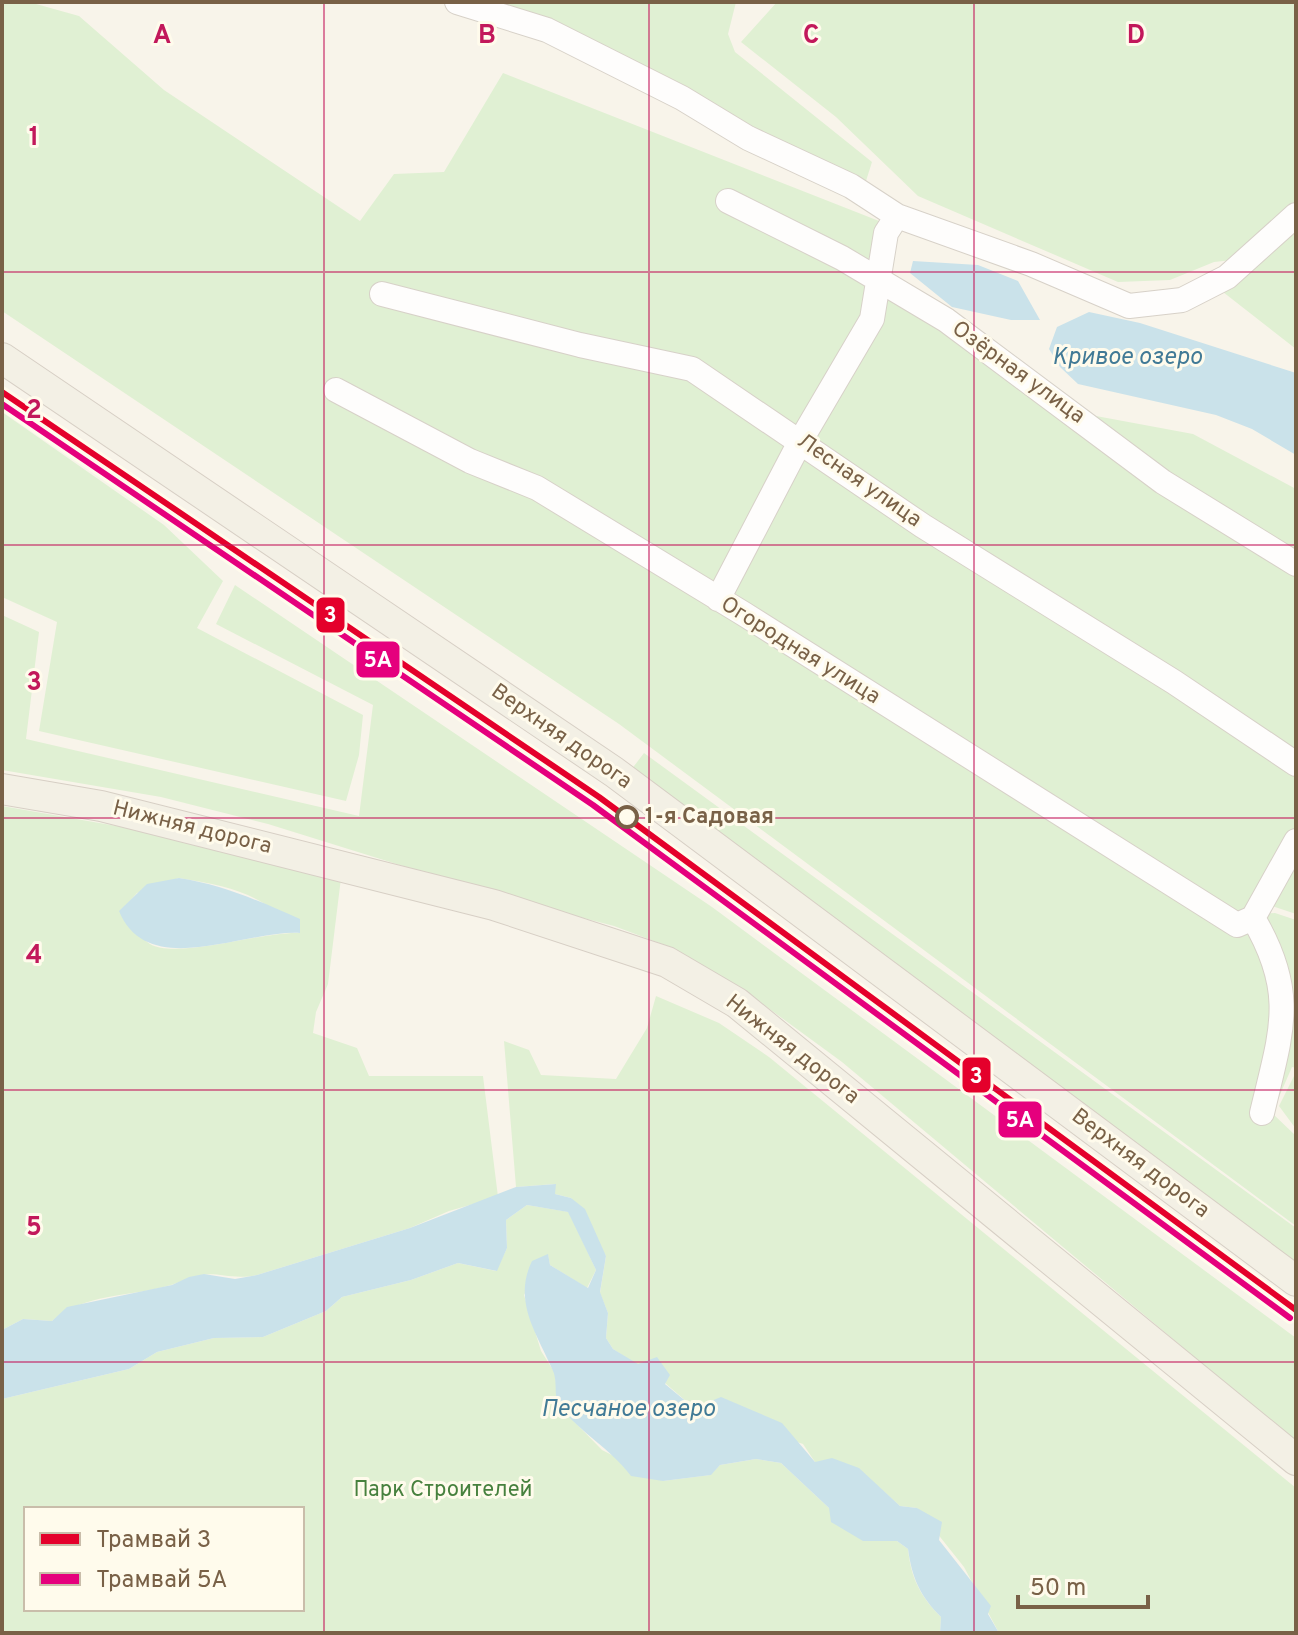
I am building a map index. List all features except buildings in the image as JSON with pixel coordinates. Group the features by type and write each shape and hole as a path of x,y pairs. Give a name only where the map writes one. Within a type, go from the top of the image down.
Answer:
{"main road":[{"name":"Верхняя дорога","path":"2,358 614,772 1296,1281"},
{"name":"Нижняя дорога","path":"2,789 101,806 306,856 494,905 667,962 737,1003 1296,1460"}],"street":[{"path":"457,2 547,30 682,98 748,138 851,186 897,216 1031,264 1129,306 1182,300 1227,277 1296,215"},
{"name":"Озёрная улица","path":"728,201 878,279 946,320 1163,482 1296,564"},
{"path":"718,599 801,440 872,319 886,233 897,216"},
{"name":"Лесная улица","path":"382,294 580,345 692,369 801,440 923,526 1174,682 1296,764"},
{"name":"Огородная улица","path":"336,390 470,461 537,488 1237,925 1253,918"},
{"path":"1262,1113 1285,1015 1274,951 1253,918 1296,841"}],"green space":[{"path":"2,2 29,2 79,16 164,90 360,221 394,174 444,172 503,73 879,221 872,280 1053,408 1193,434 1296,489 1296,828 1241,915 1275,913 1296,920 1296,1068 1292,1067 1272,1113 1296,1136 1296,1226 619,724 2,311"},
{"path":"489,2 736,2 728,34 735,52 872,162 866,181 787,149"},
{"path":"777,2 1296,2 1296,203 1233,260 1214,262 1170,280 1118,282 918,196 836,117 741,42"},
{"path":"1296,223 1296,349 1223,292"},
{"path":"2,412 164,525 223,581 197,628 363,715 359,755 346,801 39,731 57,622 2,597"},
{"path":"235,585 712,907 1296,1338 1296,1442 842,1062 749,994 670,947 614,926 496,895 268,824 161,797 2,770 2,615 39,632 26,739 359,816 373,705 216,624"},
{"path":"644,753 1296,1228 1296,1269 631,770"},
{"path":"2,806 151,832 341,878 328,984 316,1012 313,1033 357,1048 369,1076 483,1076 498,1197 257,1275 201,1275 156,1289 93,1300 64,1312 52,1321 23,1319 2,1330","holes":["179,878 259,900 300,933 199,947 163,948 146,941 120,912 137,893"]},
{"path":"1296,864 1296,914 1272,906"},
{"path":"656,996 719,1023 769,1057 1296,1488 1296,1633 999,1633 964,1567 917,1508 900,1506 880,1488 815,1462 803,1444 694,1408 665,1383 613,1349 606,1338 608,1313 600,1293 606,1256 571,1198 555,1194 555,1184 516,1187 504,1041 529,1050 541,1075 616,1079 647,1028"},
{"path":"1296,1072 1296,1129 1279,1106"},
{"name":"Парк Строителей","path":"527,1205 569,1212 596,1270 587,1288 550,1265 548,1255 524,1295 541,1351 555,1373 558,1405 602,1450 663,1481 710,1475 720,1465 756,1459 781,1463 829,1508 882,1540 897,1541 908,1549 918,1586 941,1617 940,1633 2,1633 2,1399 129,1369 157,1352 214,1338 263,1337 326,1311 342,1297 411,1280 458,1263 496,1271 507,1248 506,1220"}],"water":[{"path":"913,261 978,265 1018,281 1040,320 1011,320 952,307 910,273"},
{"name":"Кривое озеро","path":"1089,312 1140,323 1296,373 1296,455 1252,429 1216,415 1078,384 1060,367 1049,349 1057,327"},
{"path":"179,878 226,889 300,919 300,933 199,947 174,948 151,944 133,932 119,911 147,884"},
{"name":"Песчаное озеро","path":"556,1184 555,1194 571,1198 585,1209 606,1256 600,1292 608,1313 606,1338 613,1349 638,1364 657,1357 670,1375 665,1384 694,1408 721,1397 782,1423 815,1462 832,1458 859,1468 900,1506 917,1508 942,1522 939,1540 991,1606 988,1614 999,1633 940,1633 941,1617 918,1586 908,1549 897,1541 863,1541 831,1522 829,1508 781,1463 756,1459 720,1465 711,1475 663,1481 631,1476 568,1416 558,1403 554,1375 529,1318 525,1290 532,1261 548,1254 550,1265 588,1288 596,1270 568,1212 527,1205 506,1220 507,1248 497,1271 458,1263 411,1280 342,1297 326,1311 263,1337 214,1338 157,1352 129,1369 2,1399 2,1330 23,1319 52,1321 67,1307 172,1285 204,1274 235,1279 257,1275 410,1228 516,1187"}],"tram line":[{"name":"3","path":"2,392 599,797 1296,1310"},
{"name":"5А","path":"2,404 593,805 1290,1318"}],"place":[{"name":"1-я Садовая","path":"627,817"}]}
